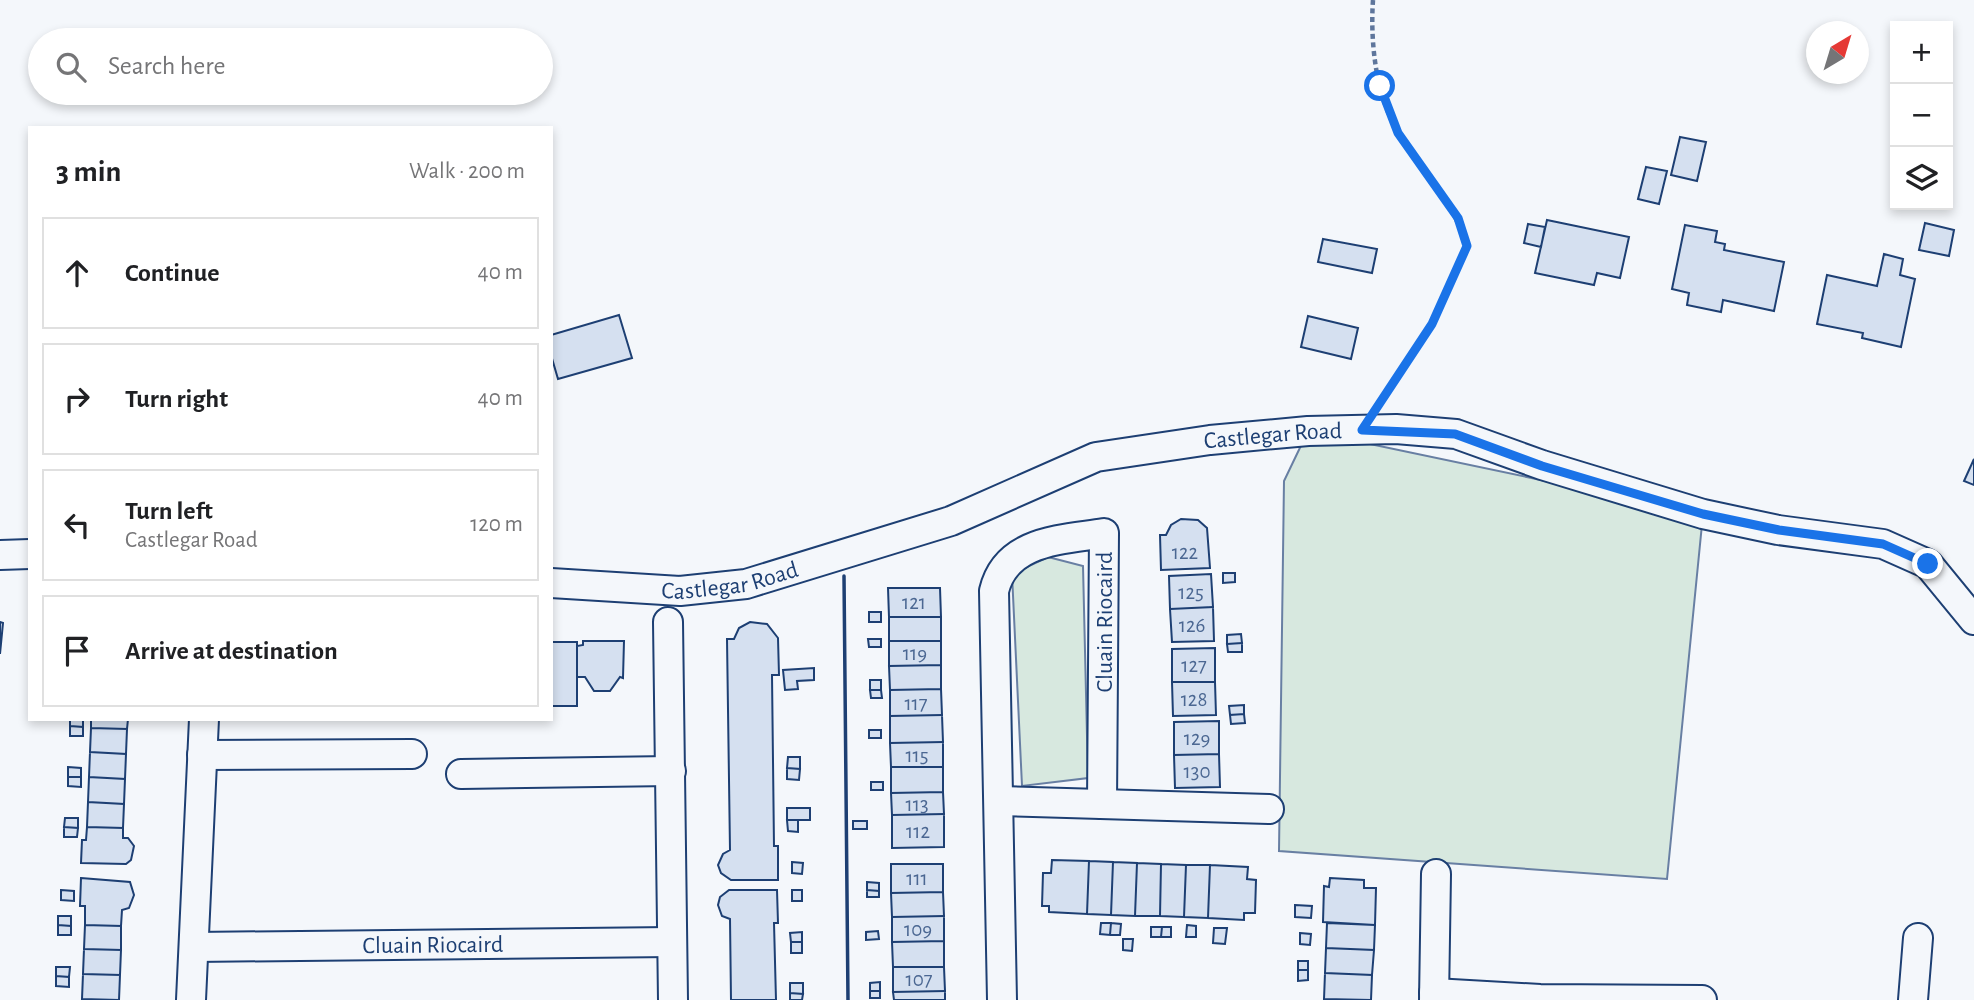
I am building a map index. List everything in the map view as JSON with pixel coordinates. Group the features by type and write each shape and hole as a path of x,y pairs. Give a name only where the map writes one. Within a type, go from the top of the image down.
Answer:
{"street":[{"name":"Castlegar Road","path":"553,583 680,591 746,584 951,521 1096,457 1210,440 1308,431 1362,430 1455,434 1542,466 1703,514 1779,530 1883,544 1928,564 1974,620"},
{"name":"Cluain Riocaird","path":"1002,1000 994,590 998,573 1009,559 1037,545 1104,533 1102,804"},
{"path":"0,555 28,554"},
{"path":"668,622 673,1000"},
{"path":"191,1000 204,721"},
{"path":"202,755 412,754"},
{"path":"461,774 671,771"},
{"path":"1000,801 1269,809"},
{"path":"1436,874 1434,997 1702,1000"},
{"path":"1913,1000 1918,938"},
{"name":"Cluain Riocaird","path":"195,947 671,942"}],"path":[{"path":"1362,430 1432,324 1467,246 1458,218 1398,133 1380,86 1371,21 1373,0"}],"shaded area":[{"path":"1308,431 1703,514 1667,879 1279,851 1284,481"},
{"path":"1048,557 1083,566 1088,778 1022,786 1012,574"}],"building":[{"path":"1680,137 1706,142 1697,181 1671,175"},
{"path":"1646,167 1667,171 1659,204 1638,199"},
{"path":"1547,220 1629,237 1620,278 1597,273 1594,285 1535,273"},
{"path":"1925,223 1954,230 1949,256 1919,250"},
{"path":"1528,224 1545,227 1541,247 1524,243"},
{"path":"1685,225 1717,231 1715,242 1725,244 1724,250 1784,262 1774,311 1723,300 1721,312 1687,305 1689,293 1672,289"},
{"path":"1323,239 1377,249 1372,273 1318,262"},
{"path":"1884,254 1903,259 1900,275 1915,279 1901,347 1862,338 1863,333 1817,324 1827,275 1877,286"},
{"path":"619,315 632,358 558,379 553,362 553,334"},
{"path":"1308,316 1358,328 1351,359 1301,347"},
{"path":"1974,459 1974,485 1964,481"},
{"path":"1181,519 1198,520 1207,528 1210,568 1161,570 1160,535 1166,535 1171,525"},
{"path":"1223,573 1235,573 1235,582 1223,583"},
{"path":"1211,574 1213,607 1170,609 1169,576"},
{"path":"888,588 940,588 941,617 889,617"},
{"path":"1213,607 1214,641 1172,642 1170,609"},
{"path":"869,612 881,612 881,622 869,622"},
{"path":"889,617 941,617 941,641 889,641"},
{"path":"0,622 3,623 0,654"},
{"path":"750,622 767,624 778,638 779,675 772,675 774,846 778,846 778,880 731,880 721,873 718,865 723,854 730,850 727,639 734,639 739,628"},
{"path":"1241,634 1242,643 1227,644 1227,635"},
{"path":"868,639 881,639 881,647 869,647"},
{"path":"583,641 624,641 623,678 620,677 610,691 594,691 585,677 577,677 577,646 583,645"},
{"path":"889,641 941,641 941,665 889,666"},
{"path":"553,642 577,642 577,706 553,706"},
{"path":"1242,643 1242,652 1228,652 1227,644"},
{"path":"1215,648 1215,682 1172,682 1172,649"},
{"path":"941,665 941,689 890,690 889,666"},
{"path":"814,668 814,680 797,681 798,689 785,690 783,670"},
{"path":"870,680 881,680 881,690 870,690"},
{"path":"1172,682 1215,682 1216,715 1173,716"},
{"path":"941,689 942,715 890,716 890,690"},
{"path":"870,690 881,690 882,698 871,698"},
{"path":"1244,705 1244,714 1230,715 1229,706"},
{"path":"1244,714 1245,723 1231,724 1230,715"},
{"path":"942,715 943,742 890,743 890,716"},
{"path":"70,721 83,721 83,727 70,726"},
{"path":"91,721 128,721 127,729 91,728"},
{"path":"1219,721 1219,754 1174,755 1174,722"},
{"path":"70,726 83,727 83,736 70,736"},
{"path":"91,728 127,729 126,754 90,752"},
{"path":"869,730 881,730 881,738 869,738"},
{"path":"943,742 943,767 891,767 890,743"},
{"path":"90,752 126,754 125,779 89,777"},
{"path":"1219,754 1220,787 1175,788 1174,755"},
{"path":"788,757 800,757 800,769 787,768"},
{"path":"68,767 81,768 81,777 68,777"},
{"path":"891,767 943,767 943,792 891,793"},
{"path":"787,768 800,769 799,780 787,779"},
{"path":"68,777 81,777 81,787 68,786"},
{"path":"89,777 125,779 124,804 88,802"},
{"path":"871,782 883,782 883,790 871,790"},
{"path":"943,792 944,814 892,815 891,793"},
{"path":"88,802 124,804 123,828 87,827"},
{"path":"787,808 810,808 810,820 787,820"},
{"path":"944,814 944,847 892,848 892,815"},
{"path":"65,818 78,818 78,828 64,827"},
{"path":"787,820 798,820 798,832 788,831"},
{"path":"853,821 867,821 867,829 853,829"},
{"path":"64,827 78,828 77,837 64,837"},
{"path":"87,827 123,828 123,838 128,838 134,846 131,860 126,864 81,863 82,840 86,840"},
{"path":"1052,860 1089,861 1087,914 1049,912 1049,906 1042,906 1043,873 1051,873"},
{"path":"1089,861 1113,862 1111,915 1087,914"},
{"path":"792,862 803,863 802,874 792,873"},
{"path":"1113,862 1137,863 1135,916 1111,915"},
{"path":"1137,863 1161,864 1160,916 1135,916"},
{"path":"891,864 943,864 943,892 891,893"},
{"path":"1161,864 1186,865 1184,917 1160,916"},
{"path":"1186,865 1210,865 1208,918 1184,917"},
{"path":"1210,865 1248,867 1247,879 1256,880 1255,913 1244,913 1244,920 1208,918"},
{"path":"81,878 130,882 134,895 129,908 122,910 121,926 85,925 85,906 80,906"},
{"path":"1330,878 1364,880 1364,888 1376,888 1375,925 1323,922 1324,886 1329,887"},
{"path":"867,882 879,883 879,891 867,890"},
{"path":"61,890 74,891 74,901 61,900"},
{"path":"729,890 777,890 778,923 774,923 776,1000 731,1000 730,919 722,916 718,905 720,897"},
{"path":"792,890 802,890 802,901 792,901"},
{"path":"867,890 879,891 879,897 867,897"},
{"path":"943,892 944,916 892,917 891,893"},
{"path":"1295,905 1312,906 1311,918 1295,917"},
{"path":"58,916 71,916 71,926 58,925"},
{"path":"944,916 944,941 892,942 892,917"},
{"path":"1101,923 1111,923 1110,935 1100,934"},
{"path":"1111,923 1121,924 1120,935 1110,935"},
{"path":"1327,923 1375,925 1374,950 1326,948"},
{"path":"58,925 71,926 71,935 58,935"},
{"path":"85,925 121,926 121,950 84,949"},
{"path":"1187,925 1196,926 1196,937 1186,937"},
{"path":"1151,927 1162,927 1161,937 1151,937"},
{"path":"1162,927 1171,927 1171,937 1161,937"},
{"path":"1214,928 1227,928 1225,944 1213,943"},
{"path":"878,931 879,939 866,940 866,932"},
{"path":"802,932 802,942 791,942 790,933"},
{"path":"1300,933 1311,934 1310,945 1300,944"},
{"path":"1123,939 1133,939 1132,951 1123,950"},
{"path":"944,941 944,967 893,967 892,942"},
{"path":"791,942 802,942 802,953 791,953"},
{"path":"1326,948 1374,950 1372,975 1325,973"},
{"path":"84,949 121,950 120,975 83,974"},
{"path":"1298,961 1308,961 1308,970 1298,970"},
{"path":"56,967 70,967 69,977 56,976"},
{"path":"893,967 944,967 945,991 893,992"},
{"path":"1298,970 1308,970 1308,980 1298,981"},
{"path":"1325,973 1372,975 1371,1000 1324,999"},
{"path":"83,974 120,975 119,1000 82,999"},
{"path":"56,976 69,977 69,987 56,986"},
{"path":"880,982 880,991 870,991 870,983"},
{"path":"790,983 803,983 803,994 790,993"},
{"path":"870,991 880,991 880,998 870,998"},
{"path":"945,991 945,1000 894,1000 893,992"},
{"path":"790,993 803,994 802,1000 790,1000"}],"wall":[{"path":"844,576 848,1000"}],"route":[{"path":"1380,86 1398,133 1458,218 1467,246 1454,282 1432,324 1362,430 1396,429 1455,434 1542,466 1703,514 1779,530 1883,544 1928,564"}]}
